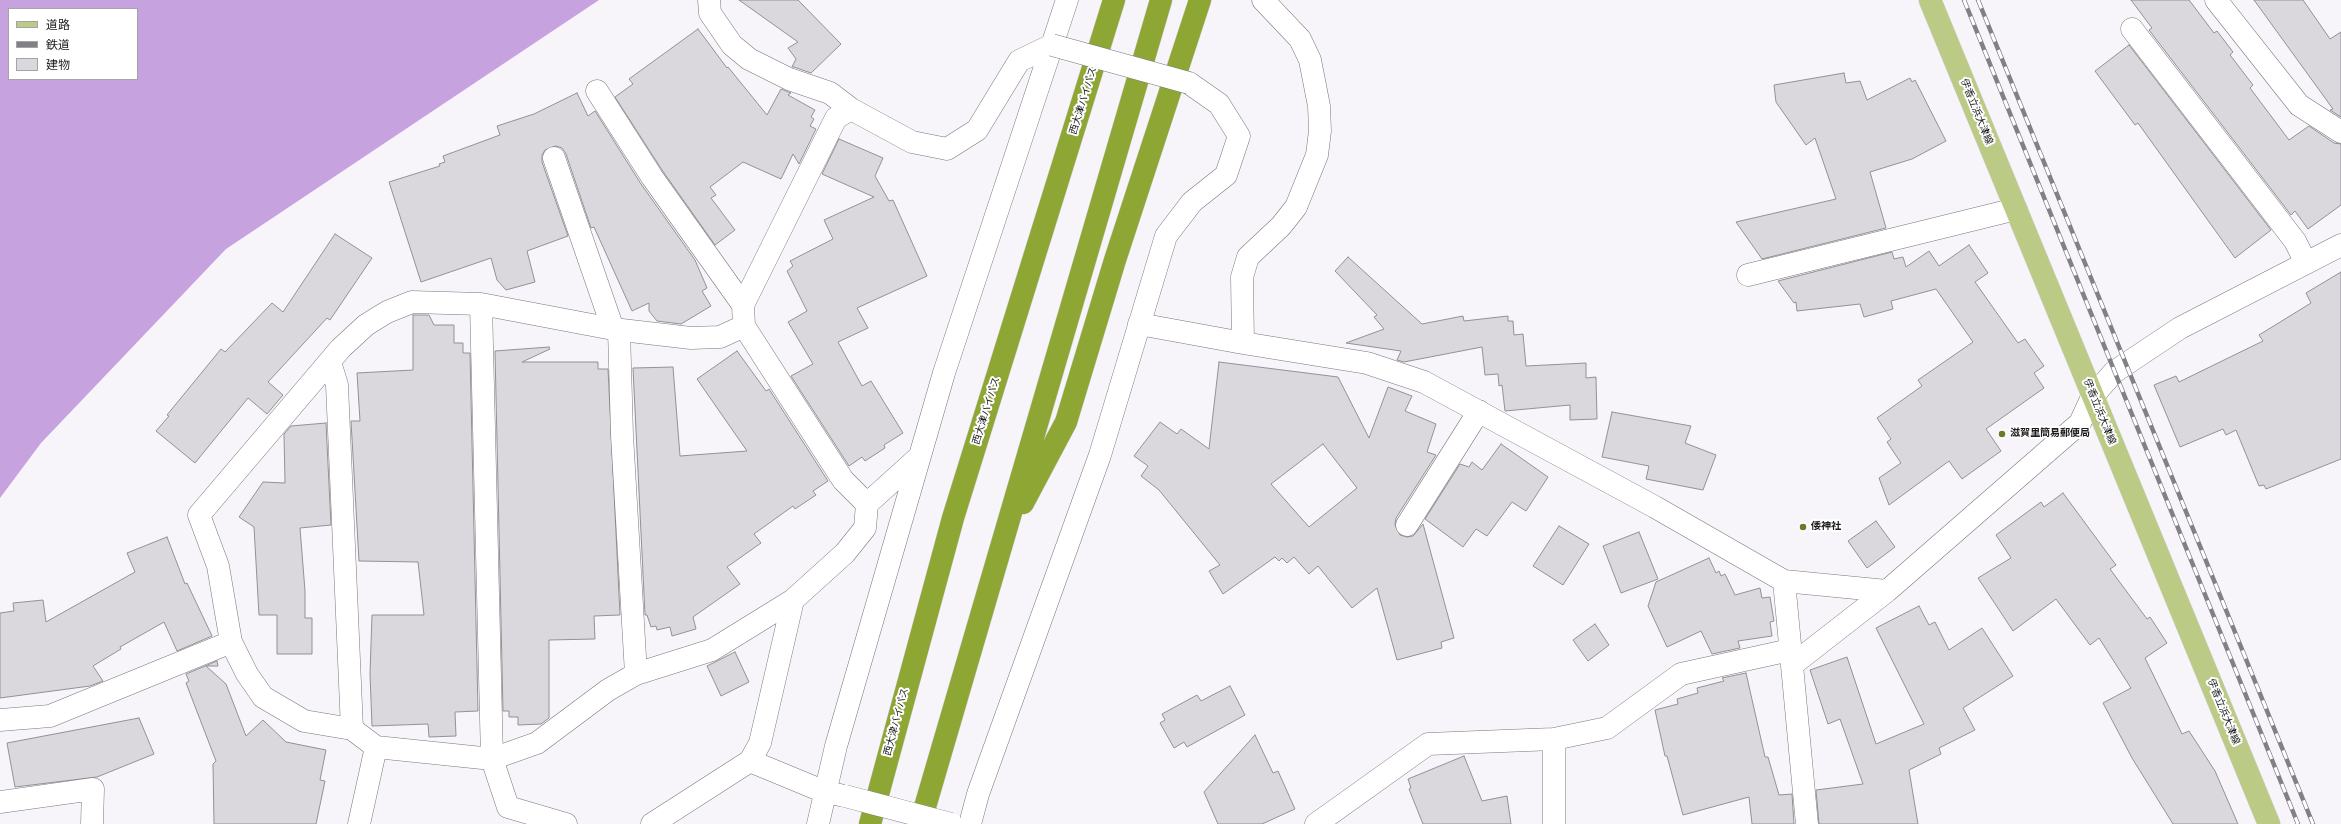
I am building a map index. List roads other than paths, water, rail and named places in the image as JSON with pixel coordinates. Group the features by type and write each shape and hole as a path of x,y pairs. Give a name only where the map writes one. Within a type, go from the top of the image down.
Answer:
{"highway":[{"name":"西大津バイパス","path":"870,824 953,518 1114,0"},
{"path":"920,824 1161,0"},
{"path":"1002,542 1066,422 1114,260 1200,0"}],"main road":[{"name":"伊香立浜大津線","path":"1930,0 2092,397 2269,824"}],"street":[{"path":"709,0 710,13 732,45 749,59 789,79 830,93 851,109 912,142 947,149 977,130 1020,61 1052,45 1189,83 1219,104 1239,136 1226,175 1192,202 1166,236 1100,455 978,794 970,824"},
{"path":"818,824 835,794 838,738 944,373 1067,0"},
{"path":"1243,343 1242,277 1248,257 1281,226 1296,207 1317,155 1320,131 1319,106 1310,60 1300,39 1263,0"},
{"path":"2216,0 2299,105 2341,132"},
{"path":"2132,29 2295,241 2306,263"},
{"path":"598,91 652,177 744,316 842,480 867,504"},
{"path":"851,109 836,118 744,316 720,337 691,338 616,330 481,304 412,302 388,312 366,325 330,362 199,516 218,566 232,642 247,674 263,697 304,721 352,729 376,747 492,760 537,743 608,690 636,674 712,650 793,600 845,553 865,528 867,504 919,457"},
{"path":"554,158 616,330 636,674"},
{"path":"1748,275 2016,209"},
{"path":"1316,824 1428,744 1554,739 1607,728 1681,674 1791,657 1887,591 2080,423 2092,397 2114,372 2180,328 2341,245"},
{"path":"481,304 492,760 508,807 566,824"},
{"path":"1139,324 1367,363 1424,382 1655,507 1784,581 1887,591"},
{"path":"330,362 337,385 352,729"},
{"path":"1407,525 1479,411"},
{"path":"1784,581 1807,824"},
{"path":"652,824 750,761 760,743 793,600"},
{"path":"0,720 50,716 232,642"},
{"path":"1554,739 1554,824"},
{"path":"359,824 376,747"},
{"path":"750,761 835,794 952,824"},
{"path":"0,802 93,789 92,824"}],"railway":[{"path":"1964,0 2298,824"},
{"path":"1978,0 2313,824"}],"place":[{"name":"滋賀里簡易郵便局","path":"2002,434"},
{"name":"倭神社","path":"1803,527"}]}
